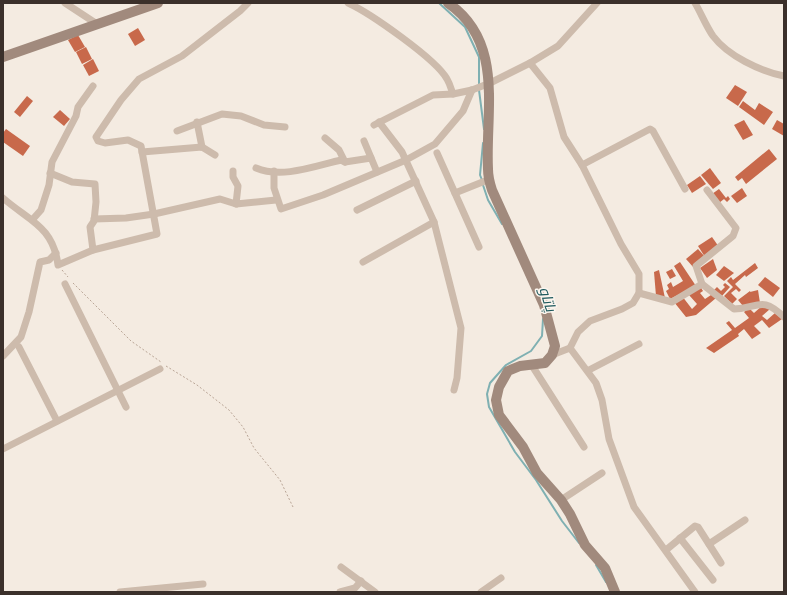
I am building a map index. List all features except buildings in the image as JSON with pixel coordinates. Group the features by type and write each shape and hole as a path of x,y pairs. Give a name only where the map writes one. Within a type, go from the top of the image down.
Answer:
{"street":[{"path":"66,3 96,24"},
{"path":"3,57 96,24 142,5 158,3"},
{"path":"3,198 33,219 52,242 56,253 58,266 93,250 157,234 140,146 128,140 105,143 98,141 96,136 121,100 139,79 182,56 248,3"},
{"path":"348,3 357,7 403,38 433,64 447,79 453,94"},
{"path":"454,390 457,378 462,328 434,222 402,152 377,124 433,95 453,94 472,90 490,83 530,63 558,46 597,3"},
{"path":"695,3 713,36 741,60 768,73 784,76"},
{"path":"453,4 473,30 484,53 490,83 488,170 492,190 544,305 555,346 552,355 545,363 520,366 508,371 499,387 496,400 499,415 523,447 537,473 561,500 570,514 585,545 605,568 616,592"},
{"path":"530,63 550,88 564,138 582,165 621,244 639,274 639,293 633,303 622,309 590,320 578,332 570,348 552,355"},
{"path":"33,219 41,210 49,185 52,162 76,116 78,107 93,86"},
{"path":"274,171 274,188 276,200 280,209 305,199 323,195 406,160 435,144 464,111 472,90"},
{"path":"177,131 197,122 222,114 241,116 264,125 285,127"},
{"path":"197,122 202,147"},
{"path":"582,165 650,130 653,131 685,189"},
{"path":"325,138 338,150 345,162"},
{"path":"364,141 377,172"},
{"path":"142,152 202,147 215,155"},
{"path":"437,153 479,247"},
{"path":"256,168 274,171 298,171 341,160 345,162 371,158"},
{"path":"233,171 238,186 236,204"},
{"path":"50,173 72,182 95,184 96,202 94,219 90,227 93,250"},
{"path":"455,193 490,179"},
{"path":"357,210 416,181"},
{"path":"707,190 736,228 733,236 696,266 702,284 734,309 761,303 767,304 784,317"},
{"path":"94,219 126,218 154,214 220,199 236,204 276,200"},
{"path":"363,262 434,222"},
{"path":"3,356 21,337 30,312 40,262 49,260 56,253"},
{"path":"65,284 126,407"},
{"path":"639,293 672,302 702,284"},
{"path":"589,370 639,344"},
{"path":"20,346 57,421"},
{"path":"570,348 589,370 596,383 602,400 609,439 634,507 695,592"},
{"path":"531,364 584,447"},
{"path":"3,449 160,369"},
{"path":"561,500 602,473"},
{"path":"709,544 745,520"},
{"path":"666,550 695,526 698,527 721,563"},
{"path":"680,538 713,580"},
{"path":"341,567 375,592"},
{"path":"481,592 501,578"},
{"path":"340,592 355,588 361,581"},
{"path":"120,592 203,584"}],"path":[{"path":"58,266 81,292 132,341 197,385 229,410 243,427 254,448 280,480 293,507"}],"waterway":[{"name":"پاتاو","path":"439,3 465,27 479,57 479,85"},
{"name":"پاتاو","path":"479,90 484,129"},
{"name":"پاتاو","path":"482,180 480,175 483,143"},
{"name":"پاتاو","path":"483,185 488,200 502,224"},
{"name":"پاتاو","path":"543,319 542,336 531,351 506,365 490,383 487,394 489,407 515,452 536,480 562,521 579,543"},
{"name":"پاتاو","path":"596,565 606,582"}]}
